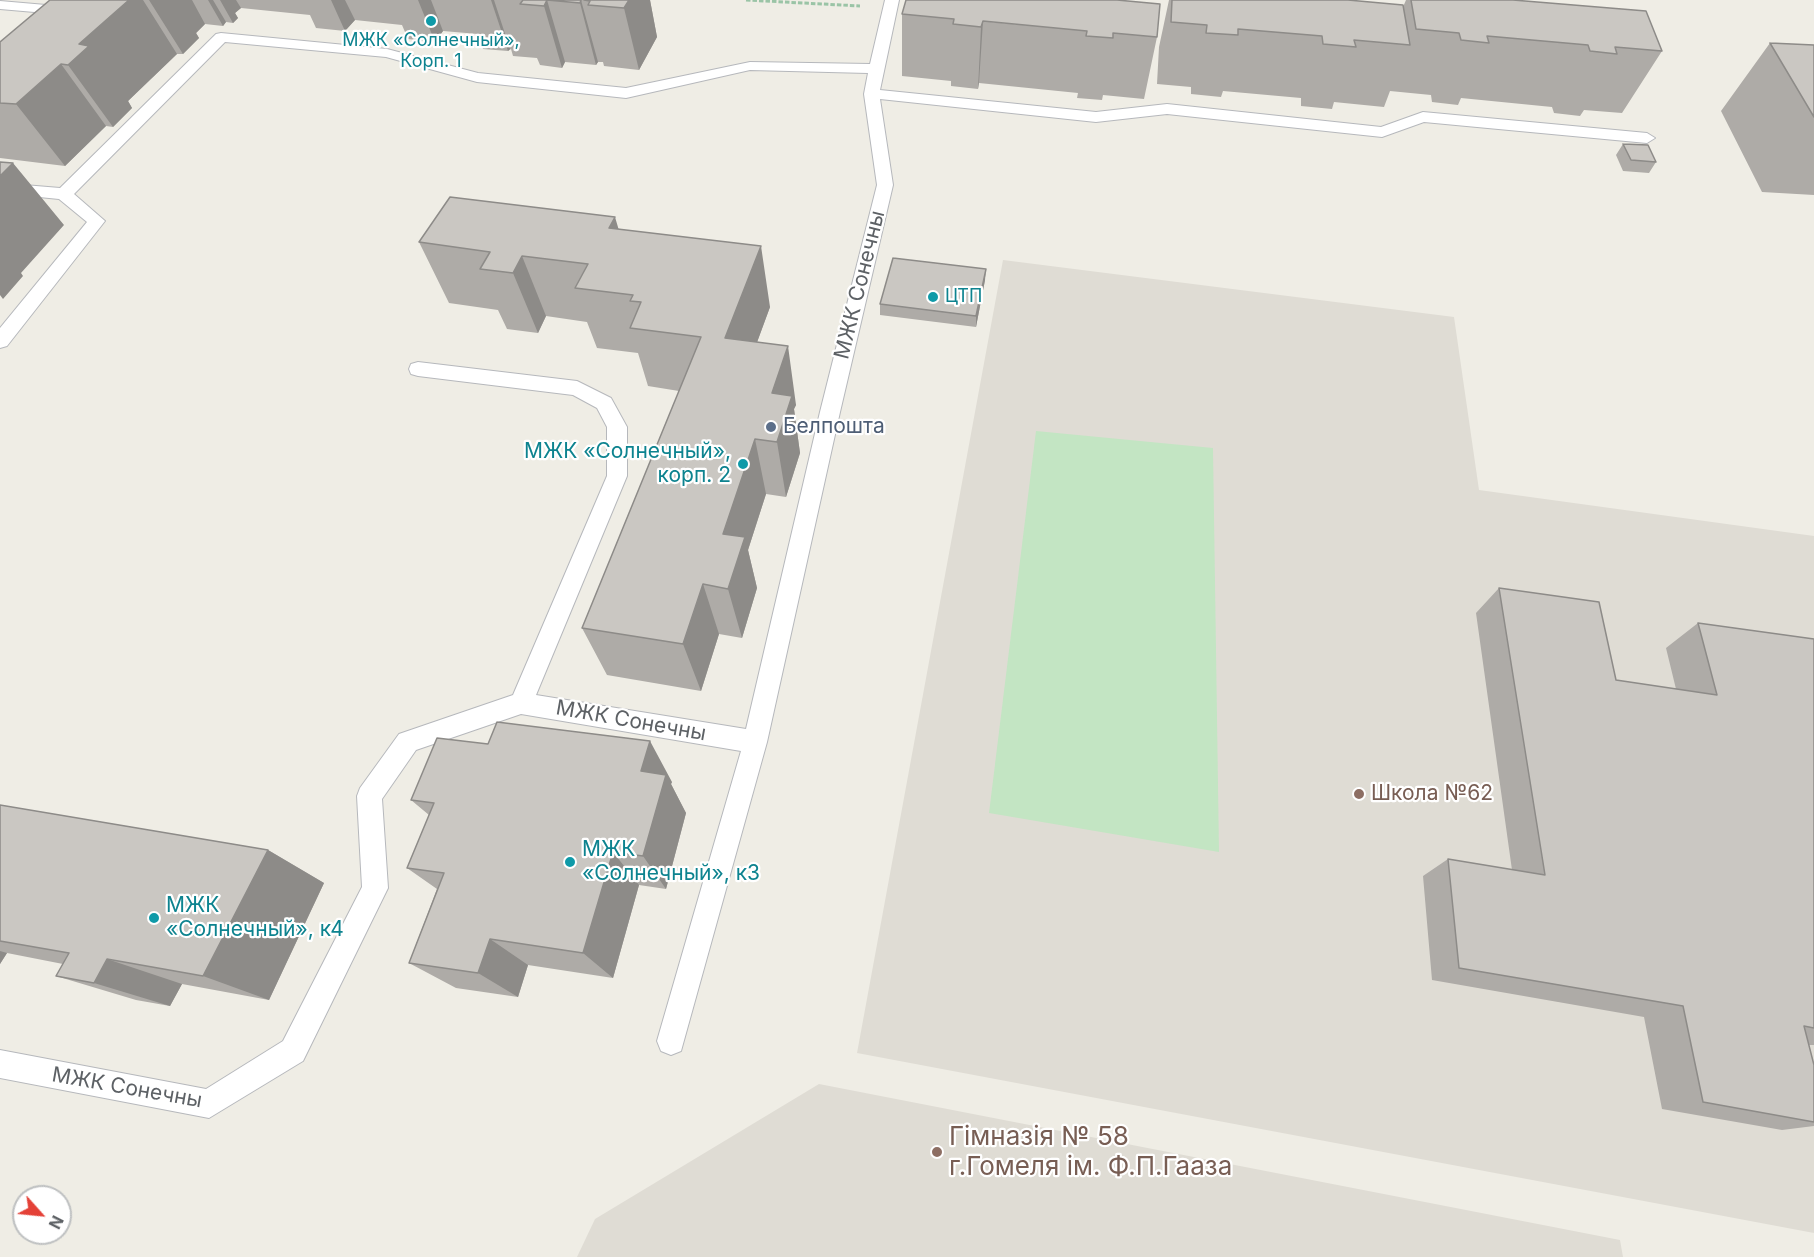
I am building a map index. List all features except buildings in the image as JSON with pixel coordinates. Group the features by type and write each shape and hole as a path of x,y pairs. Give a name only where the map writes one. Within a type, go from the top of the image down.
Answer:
{"lane":[{"name":"МЖК Сонечны","path":"0,1064 209,1104 293,1051 375,888 369,796 408,742 521,703 755,742 830,412 885,185 872,94 891,4"},
{"path":"0,5 80,11"},
{"path":"64,194 221,37 387,53 477,77 626,93 750,66 876,69"},
{"path":"872,94 1096,117 1167,109 1382,132 1424,117 1647,138"},
{"path":"0,188 64,194 97,221 0,341"},
{"path":"418,369 577,388 604,403 617,427 617,476 521,703"},
{"path":"671,1041 755,742"}],"path":[{"path":"746,0 891,4"}],"shaded area":[{"name":"Школа №62","path":"1003,260 1454,317 1479,490 1814,536 1814,1233 857,1053"},
{"name":"Гімназія № 58 г.Гомеля ім. Ф.П.Гааза","path":"819,1084 1620,1240 1623,1257 577,1257 595,1219"}],"green space":[{"path":"1036,431 1213,448 1219,852 989,813"}],"place":[{"name":"МЖК «Солнечный», Корп. 1","path":"431,21"},
{"name":"ЦТП","path":"933,297"},
{"name":"Белпошта","path":"771,427"},
{"name":"МЖК «Солнечный», корп. 2","path":"743,464"},
{"name":"Школа №62","path":"1359,794"},
{"name":"МЖК «Солнечный», к3","path":"570,862"},
{"name":"МЖК «Солнечный», к4","path":"154,918"},
{"name":"Гімназія № 58 г.Гомеля ім. Ф.П.Гааза","path":"937,1152"}]}
